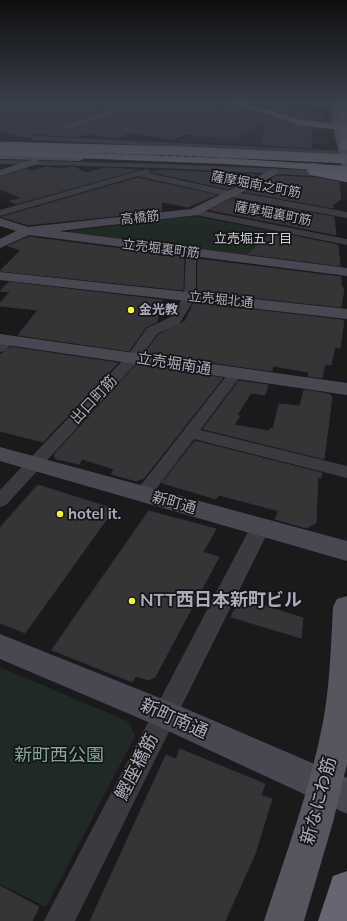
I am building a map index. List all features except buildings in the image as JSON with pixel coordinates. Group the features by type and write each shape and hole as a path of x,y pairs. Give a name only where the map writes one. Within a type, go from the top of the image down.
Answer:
{"highway":[{"path":"0,147 28,145 241,162 347,160 345,145"},
{"path":"0,152 28,145 316,170 347,176"},
{"path":"338,921 347,890"}],"main road":[{"path":"28,145 154,148 347,160"},
{"path":"345,145 347,160"},
{"path":"0,156 242,164 347,160"},
{"name":"新なにわ筋","path":"284,921 336,792 339,721 345,654 347,607"}],"street":[{"path":"178,145 241,148 347,160"},
{"path":"154,148 241,148"},
{"path":"132,160 166,166"},
{"path":"0,162 166,166 347,176"},
{"path":"0,173 34,162"},
{"path":"199,168 242,164"},
{"path":"0,213 166,166"},
{"name":"高橋筋","path":"0,244 27,231 194,212 273,172"},
{"name":"薩摩堀南之町筋","path":"137,173 232,194 347,215"},
{"name":"薩摩堀裏町筋","path":"194,212 347,242"},
{"name":"立売堀裏町筋","path":"0,222 27,231 347,272"},
{"path":"190,297 191,253"},
{"name":"立売堀北通","path":"0,276 347,314"},
{"name":"出口町筋","path":"0,501 133,358 152,332 174,321 190,297"},
{"name":"立売堀南通","path":"3,342 133,358 347,389"},
{"path":"143,494 236,373"},
{"path":"191,432 347,472"},
{"name":"新町通","path":"0,454 260,528 347,551"},
{"name":"鰹座橋筋","path":"59,921 260,528"},
{"name":"新町南通","path":"0,646 164,714 336,792"}],"shaded area":[{"path":"252,145 304,145 302,147"}],"green space":[{"path":"193,216 273,231 247,257 68,234 69,231"},
{"name":"新町西公園","path":"0,667 129,722 135,736 46,907 0,884"}],"railway":[{"path":"0,149 281,159"}],"place":[{"name":"金光教","path":"131,310"},
{"name":"hotel it.","path":"60,514"},
{"name":"NTT西日本新町ビル","path":"132,601"}],"district":[{"name":"立売堀五丁目","path":"253,239"}]}
